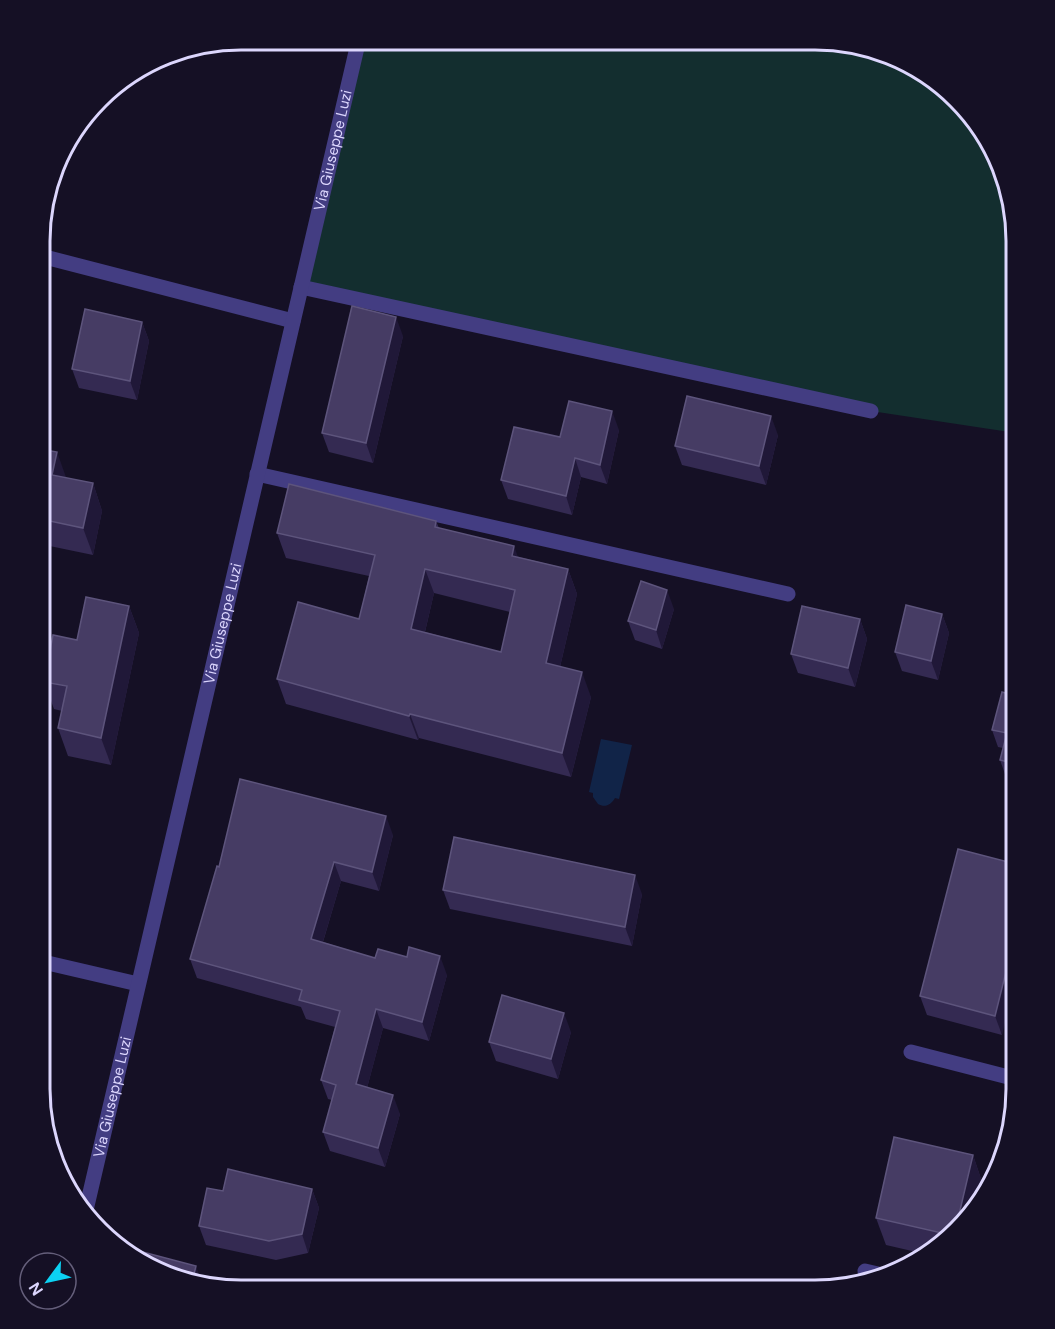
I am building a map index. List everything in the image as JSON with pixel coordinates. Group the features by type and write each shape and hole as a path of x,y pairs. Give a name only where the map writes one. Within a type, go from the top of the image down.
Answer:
{"street":[{"name":"Via Giuseppe Luzi","path":"88,1203 356,50"},
{"path":"50,258 293,321"},
{"path":"301,287 871,411"},
{"path":"257,474 788,594"},
{"path":"50,964 138,984"},
{"path":"911,1052 1005,1076"}],"green space":[{"path":"356,50 814,50 852,53 899,69 931,89 966,124 991,168 999,191 1006,241 1006,431 871,411 301,287"}],"water":[{"path":"601,739 632,745 619,799 615,798 605,806 598,804 593,793 589,792"}],"building":[{"path":"352,306 396,317 366,443 322,433"},
{"path":"85,309 142,322 130,381 72,369"},
{"path":"687,396 771,416 759,466 675,446"},
{"path":"569,401 612,411 600,465 575,458 566,496 501,480 514,427 560,437"},
{"path":"50,451 57,452 52,475 93,483 83,528 50,521"},
{"path":"289,484 436,521 435,527 514,546 512,556 568,569 546,663 582,672 562,753 410,714 409,716 277,679 298,602 359,619 375,555 277,533","holes":["425,569 515,590 501,652 411,629"]},
{"path":"641,581 667,590 656,630 628,621"},
{"path":"86,597 129,606 101,738 58,728 67,686 50,683 50,651 53,635 77,640"},
{"path":"906,605 942,614 931,661 895,652"},
{"path":"802,606 860,619 848,668 791,654"},
{"path":"1002,692 1005,693 1005,733 992,730"},
{"path":"1005,739 1005,761 1000,760"},
{"path":"240,779 386,816 372,872 334,862 311,939 375,958 378,949 407,957 409,947 440,956 422,1022 376,1009 356,1084 393,1095 378,1148 323,1132 336,1085 321,1080 340,1011 299,1000 302,990 190,959 217,866 219,867"},
{"path":"454,837 635,875 625,927 443,890"},
{"path":"958,849 1005,861 1005,975 995,1016 920,996"},
{"path":"502,995 564,1013 551,1059 489,1042"},
{"path":"894,1137 973,1155 960,1212 939,1232 876,1218"},
{"path":"228,1169 312,1189 302,1234 269,1241 199,1226 207,1188 223,1191"},
{"path":"142,1252 196,1266 194,1273 156,1260"}]}
